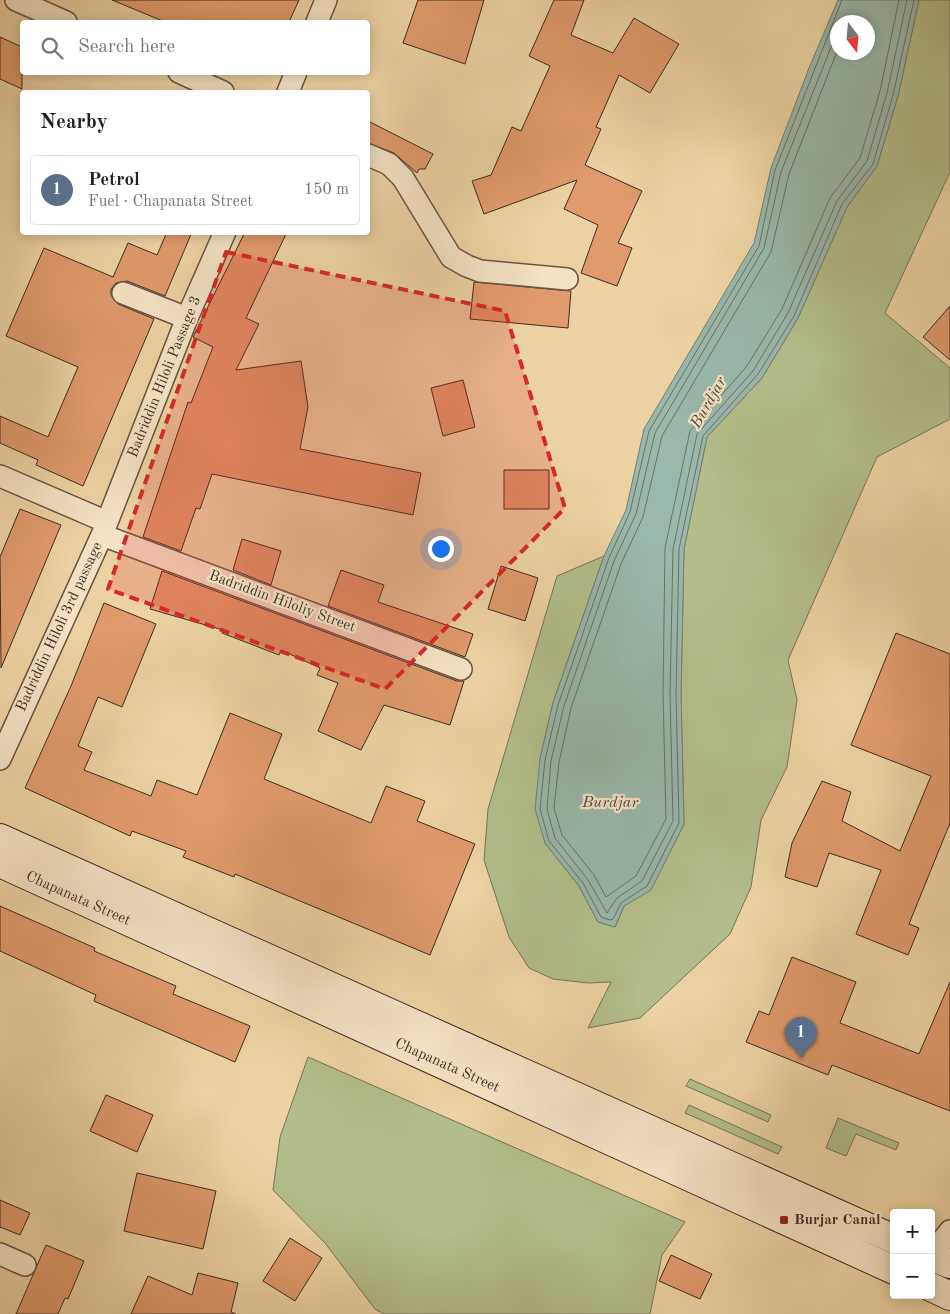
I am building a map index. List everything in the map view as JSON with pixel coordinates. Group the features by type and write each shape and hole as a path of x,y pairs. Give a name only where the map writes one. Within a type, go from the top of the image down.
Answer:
{"main road":[{"name":"Chapanata Street","path":"0,838 491,1072"},
{"name":"Chapanata Street","path":"0,863 491,1072 592,1117 890,1237"},
{"name":"Chapanata Street","path":"592,1117 890,1268"},
{"path":"935,1257 950,1264"},
{"path":"935,1289 950,1296"}],"street":[{"path":"16,0 61,20"},
{"path":"318,20 326,0"},
{"path":"185,75 219,90"},
{"path":"289,90 295,75"},
{"path":"370,156 389,164 403,178 451,256 467,266 480,271 567,279"},
{"name":"Badriddin Hiloli Passage 3","path":"105,529 186,318 224,235"},
{"path":"123,293 186,318"},
{"name":"Badriddin Hiloliy Street","path":"0,476 105,529 462,669"},
{"name":"Badriddin Hiloli 3rd passage","path":"0,758 105,529"},
{"path":"932,1254 950,1231"},
{"path":"0,1254 25,1265"}],"highlighted area":[{"path":"226,252 505,311 565,508 385,689 108,589"}],"green space":[{"path":"919,0 950,0 950,172 885,313 950,368 950,419 877,457 788,660 797,700 787,767 761,820 751,887 730,934 640,1018 588,1028 611,982 588,983 553,979 529,968 509,937 484,860 488,809 557,576 604,556 553,703 540,759 545,843 579,886 598,922 615,927 624,906 651,889 684,824 681,694 684,549 707,437 762,378 798,318 847,207 877,166 898,96"},
{"path":"308,1057 685,1222 662,1255 650,1314 384,1314 375,1309 325,1243 273,1190 280,1137"},
{"path":"690,1079 771,1115 768,1122 686,1086"},
{"path":"689,1105 782,1147 778,1154 685,1113"},
{"path":"838,1118 899,1143 896,1150 856,1134 846,1156 826,1148"}],"water":[{"name":"Burdjar","path":"838,0 919,0 898,96 877,166 847,207 798,318 762,378 707,437 684,549 681,694 684,824 651,890 624,906 615,927 598,922 579,886 545,843 535,809 540,759 553,703 604,556 626,510 644,429 754,243 771,168 830,19 830,60 875,60 875,15 832,15"}],"building":[{"path":"112,0 299,0 290,20 160,20"},
{"path":"418,0 484,0 465,64 403,43"},
{"path":"554,0 584,0 571,35 613,53 634,18 679,44 650,93 619,75 596,127 601,129 585,165 642,191 618,243 632,248 617,286 581,273 598,225 564,209 577,180 484,214 472,181 491,175 512,127 521,131 550,66 529,56"},
{"path":"0,37 20,46 22,89 0,79"},
{"path":"370,122 433,154 425,169 419,169 417,173 394,153 370,144"},
{"path":"166,235 191,235 165,296 127,281 116,283 111,289 111,295 118,304 154,319 83,486 36,465 38,460 0,443 0,416 48,437 78,367 6,336 44,248 113,277 128,243 157,255"},
{"path":"244,235 286,235 246,318 259,324 236,370 301,361 308,407 300,449 421,473 413,515 212,474 200,509 196,508 181,551 143,537 188,402 191,403 213,347 193,337"},
{"path":"474,282 571,291 568,328 470,319"},
{"path":"950,306 950,360 923,337"},
{"path":"463,380 475,427 443,436 431,388"},
{"path":"504,470 549,470 549,509 504,509"},
{"path":"20,509 61,525 1,668 0,557"},
{"path":"242,539 281,551 271,585 233,570"},
{"path":"501,566 538,578 525,621 488,609"},
{"path":"341,570 384,585 378,602 473,634 465,657 328,606"},
{"path":"162,571 457,681 464,681 450,725 384,705 361,750 318,731 338,683 317,675 320,668 281,650 279,655 222,633 223,630 150,609"},
{"path":"104,603 156,624 122,707 98,697 78,746 92,752 84,770 151,796 157,780 197,795 230,713 282,734 264,779 371,823 386,786 425,801 417,821 475,844 430,955 235,874 234,877 183,857 186,851 132,831 130,836 25,788 71,686"},
{"path":"896,633 950,654 950,823 909,924 919,928 908,955 856,934 881,870 829,853 817,887 785,877 792,843 822,781 851,792 842,821 900,851 931,776 851,745"},
{"path":"0,906 95,948 94,951 176,986 173,994 250,1026 235,1062 94,1001 96,995 0,951"},
{"path":"792,957 856,982 840,1023 919,1054 950,982 950,1111 832,1065 828,1075 746,1042 759,1011 769,1015"},
{"path":"106,1095 153,1115 137,1152 90,1131"},
{"path":"137,1173 216,1191 203,1249 124,1231"},
{"path":"0,1200 30,1213 20,1235 0,1227"},
{"path":"290,1238 322,1258 295,1301 263,1281"},
{"path":"46,1245 84,1261 68,1299 65,1298 58,1314 16,1314"},
{"path":"671,1255 712,1274 700,1299 659,1281"},
{"path":"198,1273 238,1283 231,1312 236,1314 131,1314 148,1276 192,1295"}],"place":[{"name":"Petrol","path":"801,1058"},
{"name":"Burjar Canal","path":"784,1220"}]}
